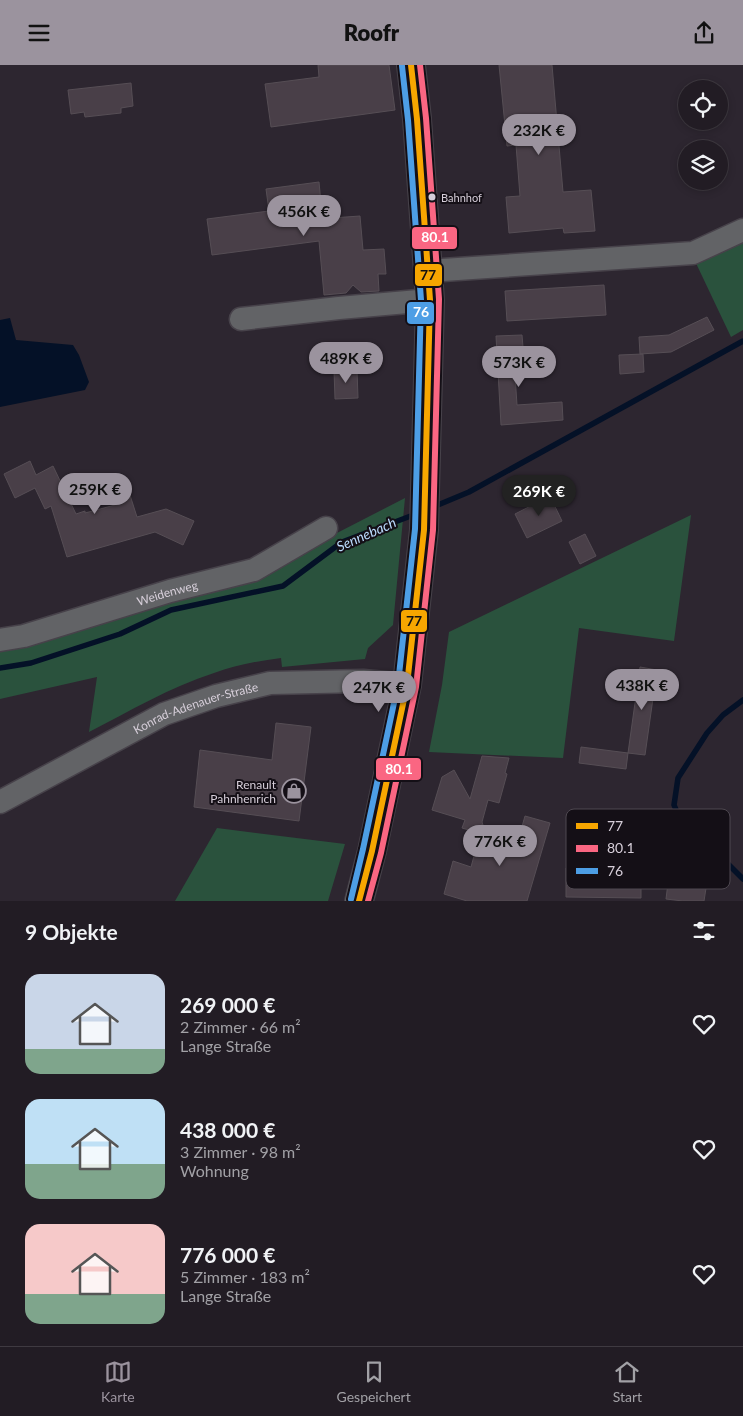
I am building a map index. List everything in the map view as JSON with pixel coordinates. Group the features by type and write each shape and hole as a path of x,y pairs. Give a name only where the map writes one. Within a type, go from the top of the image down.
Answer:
{"main road":[{"path":"359,901 372,851 407,685 424,531 430,301 417,119 410,65"}],"street":[{"path":"428,271 693,253 743,230"},
{"path":"241,319 339,308 430,301"},
{"name":"Weidenweg","path":"0,640 24,636 170,591 254,570 326,528"},
{"name":"Konrad-Adenauer-Straße","path":"0,802 164,714 216,696 270,683 363,681 407,685"}],"green space":[{"path":"743,236 743,330 731,337 694,259"},
{"path":"405,498 393,625 368,648 365,659 282,667 281,658 230,668 166,692 89,732 97,677 0,699 0,652 26,647 176,600 335,534"},
{"path":"691,515 674,641 579,628 563,758 429,752 442,685 449,632"},
{"path":"217,828 345,844 328,901 175,901"}],"water":[{"path":"10,318 16,340 73,345 79,355 89,382 85,390 0,407 0,320"}],"building":[{"path":"318,65 389,65 395,110 271,127 265,84 319,77"},
{"path":"499,65 552,65 563,192 591,190 595,231 564,233 563,228 509,233 506,197 520,196 516,145 507,146"},
{"path":"131,83 133,106 121,108 121,113 85,117 84,112 71,114 68,90"},
{"path":"319,182 321,203 330,202 332,218 360,216 363,250 384,249 386,274 378,274 379,291 361,292 353,285 346,293 324,295 319,241 212,255 207,219 269,211 266,189"},
{"path":"604,285 606,315 507,321 505,291"},
{"path":"707,317 714,330 671,352 640,354 639,337 669,335"},
{"path":"522,335 524,359 514,360 517,405 562,402 563,420 501,425 496,336"},
{"path":"643,354 644,372 620,374 619,355"},
{"path":"334,370 357,370 358,398 335,399"},
{"path":"30,461 36,475 53,466 76,514 115,505 113,497 129,492 137,517 166,509 194,521 183,545 155,532 67,557 51,506 45,509 35,488 15,498 4,474"},
{"path":"550,496 562,521 527,538 515,514"},
{"path":"585,534 596,556 580,564 569,542"},
{"path":"640,667 657,670 645,755 628,753"},
{"path":"276,723 311,727 299,821 194,807 200,750 272,760"},
{"path":"581,747 628,753 626,769 579,763"},
{"path":"482,756 509,758 505,773 507,774 499,803 488,800 482,822 483,825 481,825 479,833 462,828 465,820 432,810 442,777 454,770 470,799"},
{"path":"525,816 550,823 527,901 467,901 444,894 453,861 471,867 480,834 517,844"},
{"path":"566,889 641,889 641,898 566,897"},
{"path":"667,889 706,889 704,901 666,899"}],"waterway":[{"name":"Sennebach","path":"433,507 469,492 743,341"},
{"name":"Sennebach","path":"0,668 31,663 120,634 171,610 283,586 342,542 416,514"},
{"path":"676,809 674,805 678,778 707,733 723,715 743,700"},
{"path":"730,866 743,879"}],"transit line":[{"name":"77","path":"359,901 372,851 407,685 424,530 430,300 417,119 411,65"},
{"name":"80.1","path":"368,901 381,853 416,687 433,530 439,299 426,118 420,65"},
{"name":"76","path":"351,899 398,684 415,529 421,300 408,120 402,66"}],"place":[{"name":"Bahnhof","path":"432,197"},
{"name":"Renault Pahnhenrich","path":"294,791"}]}
